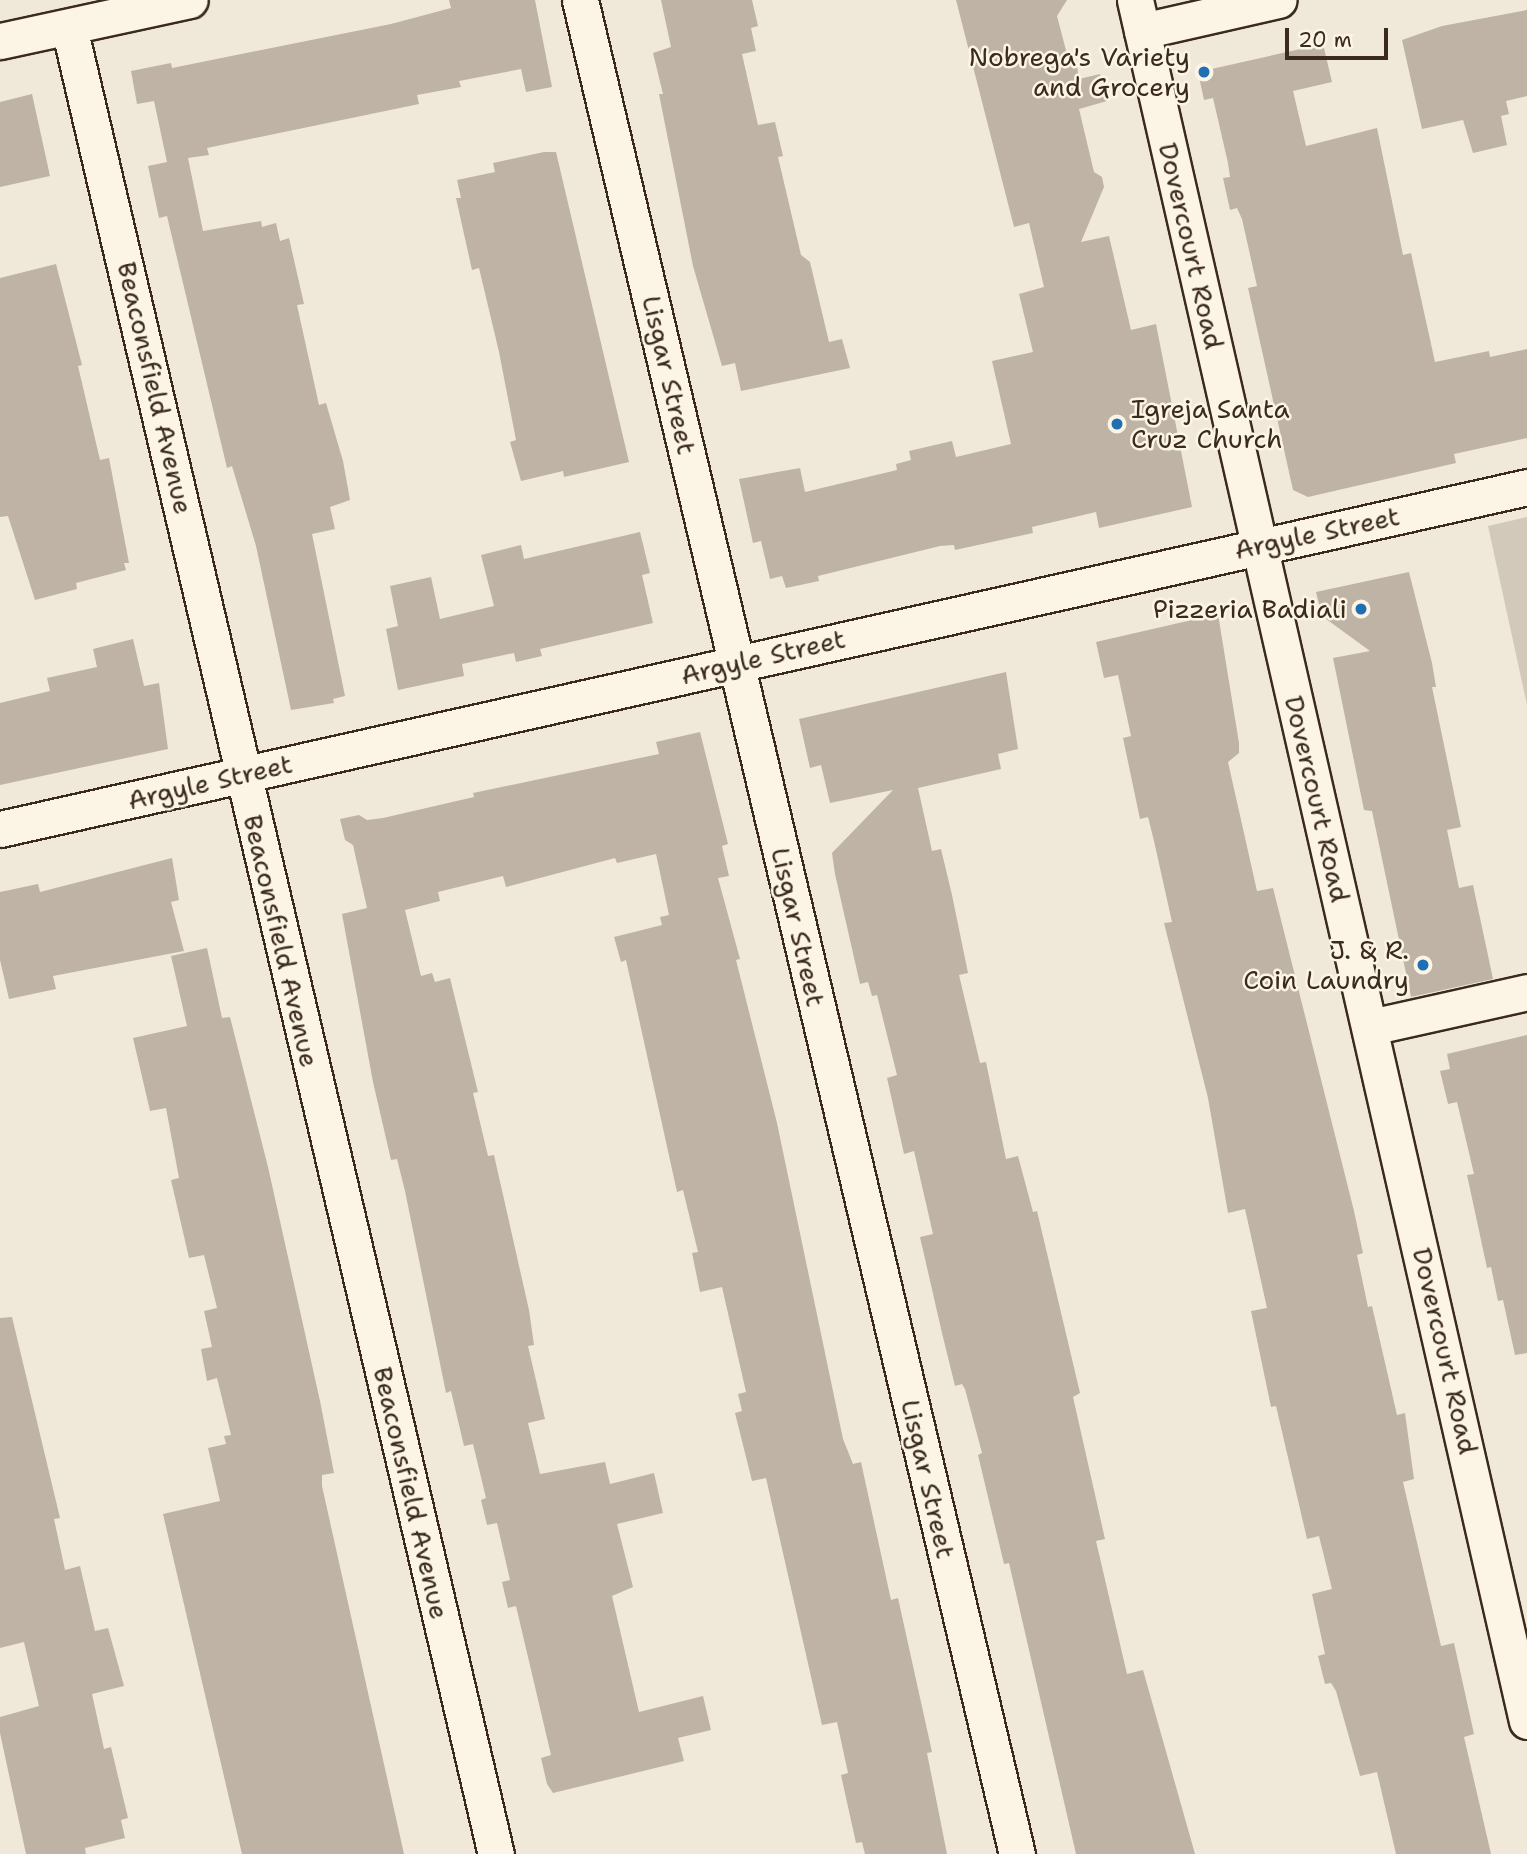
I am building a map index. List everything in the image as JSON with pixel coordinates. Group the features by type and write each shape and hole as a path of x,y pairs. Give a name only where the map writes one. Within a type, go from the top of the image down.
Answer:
{"street":[{"path":"0,41 190,0"},
{"name":"Lisgar Street","path":"580,0 739,662 784,873 1017,1854"},
{"path":"1138,15 1279,0"},
{"name":"Dovercourt Road","path":"1138,15 1258,546 1371,1027 1527,1721"},
{"name":"Beaconsfield Avenue","path":"69,27 496,1854"},
{"name":"Argyle Street","path":"0,830 1527,487"},
{"path":"1371,1027 1527,992"}],"shaded area":[{"path":"1527,517 1527,705 1488,526"}],"building":[{"path":"449,0 535,0 552,87 526,92 521,69 459,81 461,87 417,95 419,104 207,148 209,155 188,158 203,231 261,221 262,227 276,223 280,241 289,238 304,304 297,305 319,405 326,403 343,461 350,500 330,507 335,529 312,534 345,696 333,699 334,703 291,710 256,546 232,466 227,468 167,216 159,218 148,166 167,162 154,101 137,104 131,71 171,63 172,68 391,24 451,8"},
{"path":"661,0 752,0 758,26 751,28 756,51 742,54 758,125 775,122 783,156 778,157 801,255 810,262 829,342 842,339 850,368 741,391 735,363 722,366 693,266 659,94 663,94 653,53 671,47"},
{"path":"956,0 1067,0 1057,16 1068,58 1076,60 1079,79 1100,74 1107,101 1079,109 1094,172 1102,177 1104,187 1081,242 1109,236 1131,330 1156,324 1192,507 1099,528 1096,512 1032,527 1033,533 955,550 954,545 940,546 818,576 819,581 786,588 782,576 770,579 761,541 753,543 739,479 800,468 805,492 897,470 896,464 911,460 909,451 952,441 956,457 1011,444 992,361 1033,352 1019,294 1044,287 1029,223 1014,227"},
{"path":"1527,10 1527,96 1506,101 1509,114 1501,116 1507,145 1473,153 1463,120 1422,129 1402,40 1442,26"},
{"path":"1323,44 1332,82 1293,91 1306,146 1377,128 1403,255 1411,253 1435,362 1489,351 1490,357 1527,349 1527,438 1454,454 1456,463 1308,497 1293,490 1248,288 1257,286 1242,219 1237,208 1230,210 1223,178 1230,177 1228,163 1213,98 1204,100 1198,72"},
{"path":"32,94 50,176 0,187 0,102"},
{"path":"556,152 629,462 564,477 563,471 521,481 510,442 516,440 499,352 479,268 472,270 456,198 461,198 457,180 495,172 493,163"},
{"path":"56,264 82,365 78,366 100,460 109,458 129,563 124,563 126,570 76,583 77,589 35,600 8,516 0,517 0,278"},
{"path":"640,532 650,573 642,575 653,623 540,649 542,656 516,662 514,653 462,664 464,676 398,690 386,629 398,626 390,586 431,577 440,619 494,606 481,555 521,545 524,559"},
{"path":"1409,572 1432,663 1436,687 1432,687 1461,827 1447,830 1459,888 1473,885 1493,979 1411,997 1372,811 1364,810 1333,658 1370,651 1322,616 1316,592"},
{"path":"1218,614 1239,743 1239,753 1228,762 1257,891 1273,888 1354,1211 1363,1253 1357,1255 1368,1307 1372,1306 1397,1415 1405,1413 1414,1479 1403,1482 1441,1646 1454,1643 1474,1734 1464,1737 1491,1854 1396,1854 1377,1772 1360,1776 1336,1691 1331,1683 1325,1684 1318,1656 1325,1654 1312,1594 1332,1589 1319,1536 1307,1539 1276,1406 1271,1407 1251,1311 1267,1308 1245,1209 1228,1213 1208,1098 1164,923 1172,922 1148,817 1140,819 1123,738 1131,736 1118,675 1104,678 1096,642"},
{"path":"133,639 144,686 159,683 168,749 0,785 0,703 50,691 47,678 97,667 93,649"},
{"path":"1006,672 1018,749 998,754 1001,769 918,788 932,851 941,849 952,895 968,973 959,975 980,1063 986,1062 1006,1159 1018,1156 1033,1212 1037,1211 1080,1393 1073,1397 1105,1539 1096,1541 1127,1674 1143,1670 1195,1854 1076,1854 1009,1563 1004,1564 978,1455 982,1453 965,1389 962,1384 955,1386 942,1333 920,1237 933,1234 914,1151 904,1154 887,1078 897,1075 877,995 872,996 868,982 860,984 835,874 832,853 893,790 830,803 821,765 810,768 799,719"},
{"path":"700,732 728,844 722,846 729,876 718,878 740,959 736,960 777,1123 843,1439 853,1464 861,1462 891,1600 898,1598 932,1752 927,1753 947,1854 865,1854 862,1842 856,1843 841,1775 848,1773 837,1722 822,1725 766,1478 752,1481 735,1413 742,1411 738,1394 746,1392 722,1287 700,1292 692,1253 698,1252 683,1190 677,1192 626,960 621,962 614,937 662,925 660,917 669,915 656,854 617,863 615,858 506,887 503,876 438,892 440,901 405,910 421,976 432,973 435,982 450,978 478,1092 473,1093 488,1156 494,1155 529,1310 534,1345 528,1346 545,1419 528,1423 540,1474 605,1462 610,1484 654,1473 663,1513 617,1524 633,1587 612,1596 639,1712 703,1696 711,1730 678,1738 684,1761 553,1793 547,1784 541,1758 551,1755 516,1606 508,1608 502,1582 510,1580 497,1523 487,1525 481,1500 486,1498 473,1444 464,1446 451,1391 446,1393 405,1191 397,1159 391,1160 373,1082 342,914 367,908 353,845 345,840 340,819 359,815 367,820 383,818 474,797 473,793 659,754 656,742"},
{"path":"172,858 179,900 171,902 184,951 53,976 56,989 9,999 0,960 0,892 38,884 40,892"},
{"path":"207,948 222,1018 230,1017 268,1167 320,1401 334,1473 322,1475 322,1486 404,1854 242,1854 163,1514 220,1501 208,1448 226,1444 224,1436 231,1435 217,1378 207,1381 201,1349 212,1347 204,1311 217,1308 204,1255 189,1258 171,1180 179,1178 166,1108 150,1111 133,1038 187,1026 171,956"},
{"path":"1527,1035 1527,1353 1515,1355 1503,1300 1498,1301 1491,1267 1487,1268 1467,1175 1474,1174 1457,1102 1448,1104 1440,1071 1450,1069 1447,1054"},
{"path":"12,1317 60,1518 54,1519 65,1570 80,1566 95,1631 108,1628 124,1686 92,1694 104,1749 111,1747 128,1818 121,1820 125,1838 85,1848 86,1854 26,1854 0,1733 0,1717 39,1706 24,1642 0,1648 0,1318"}],"place":[{"name":"Nobrega's Variety and Grocery","path":"1204,72"},
{"name":"Igreja Santa Cruz Church","path":"1117,424"},
{"name":"Pizzeria Badiali","path":"1361,609"},
{"name":"J. & R. Coin Laundry","path":"1423,965"}]}
